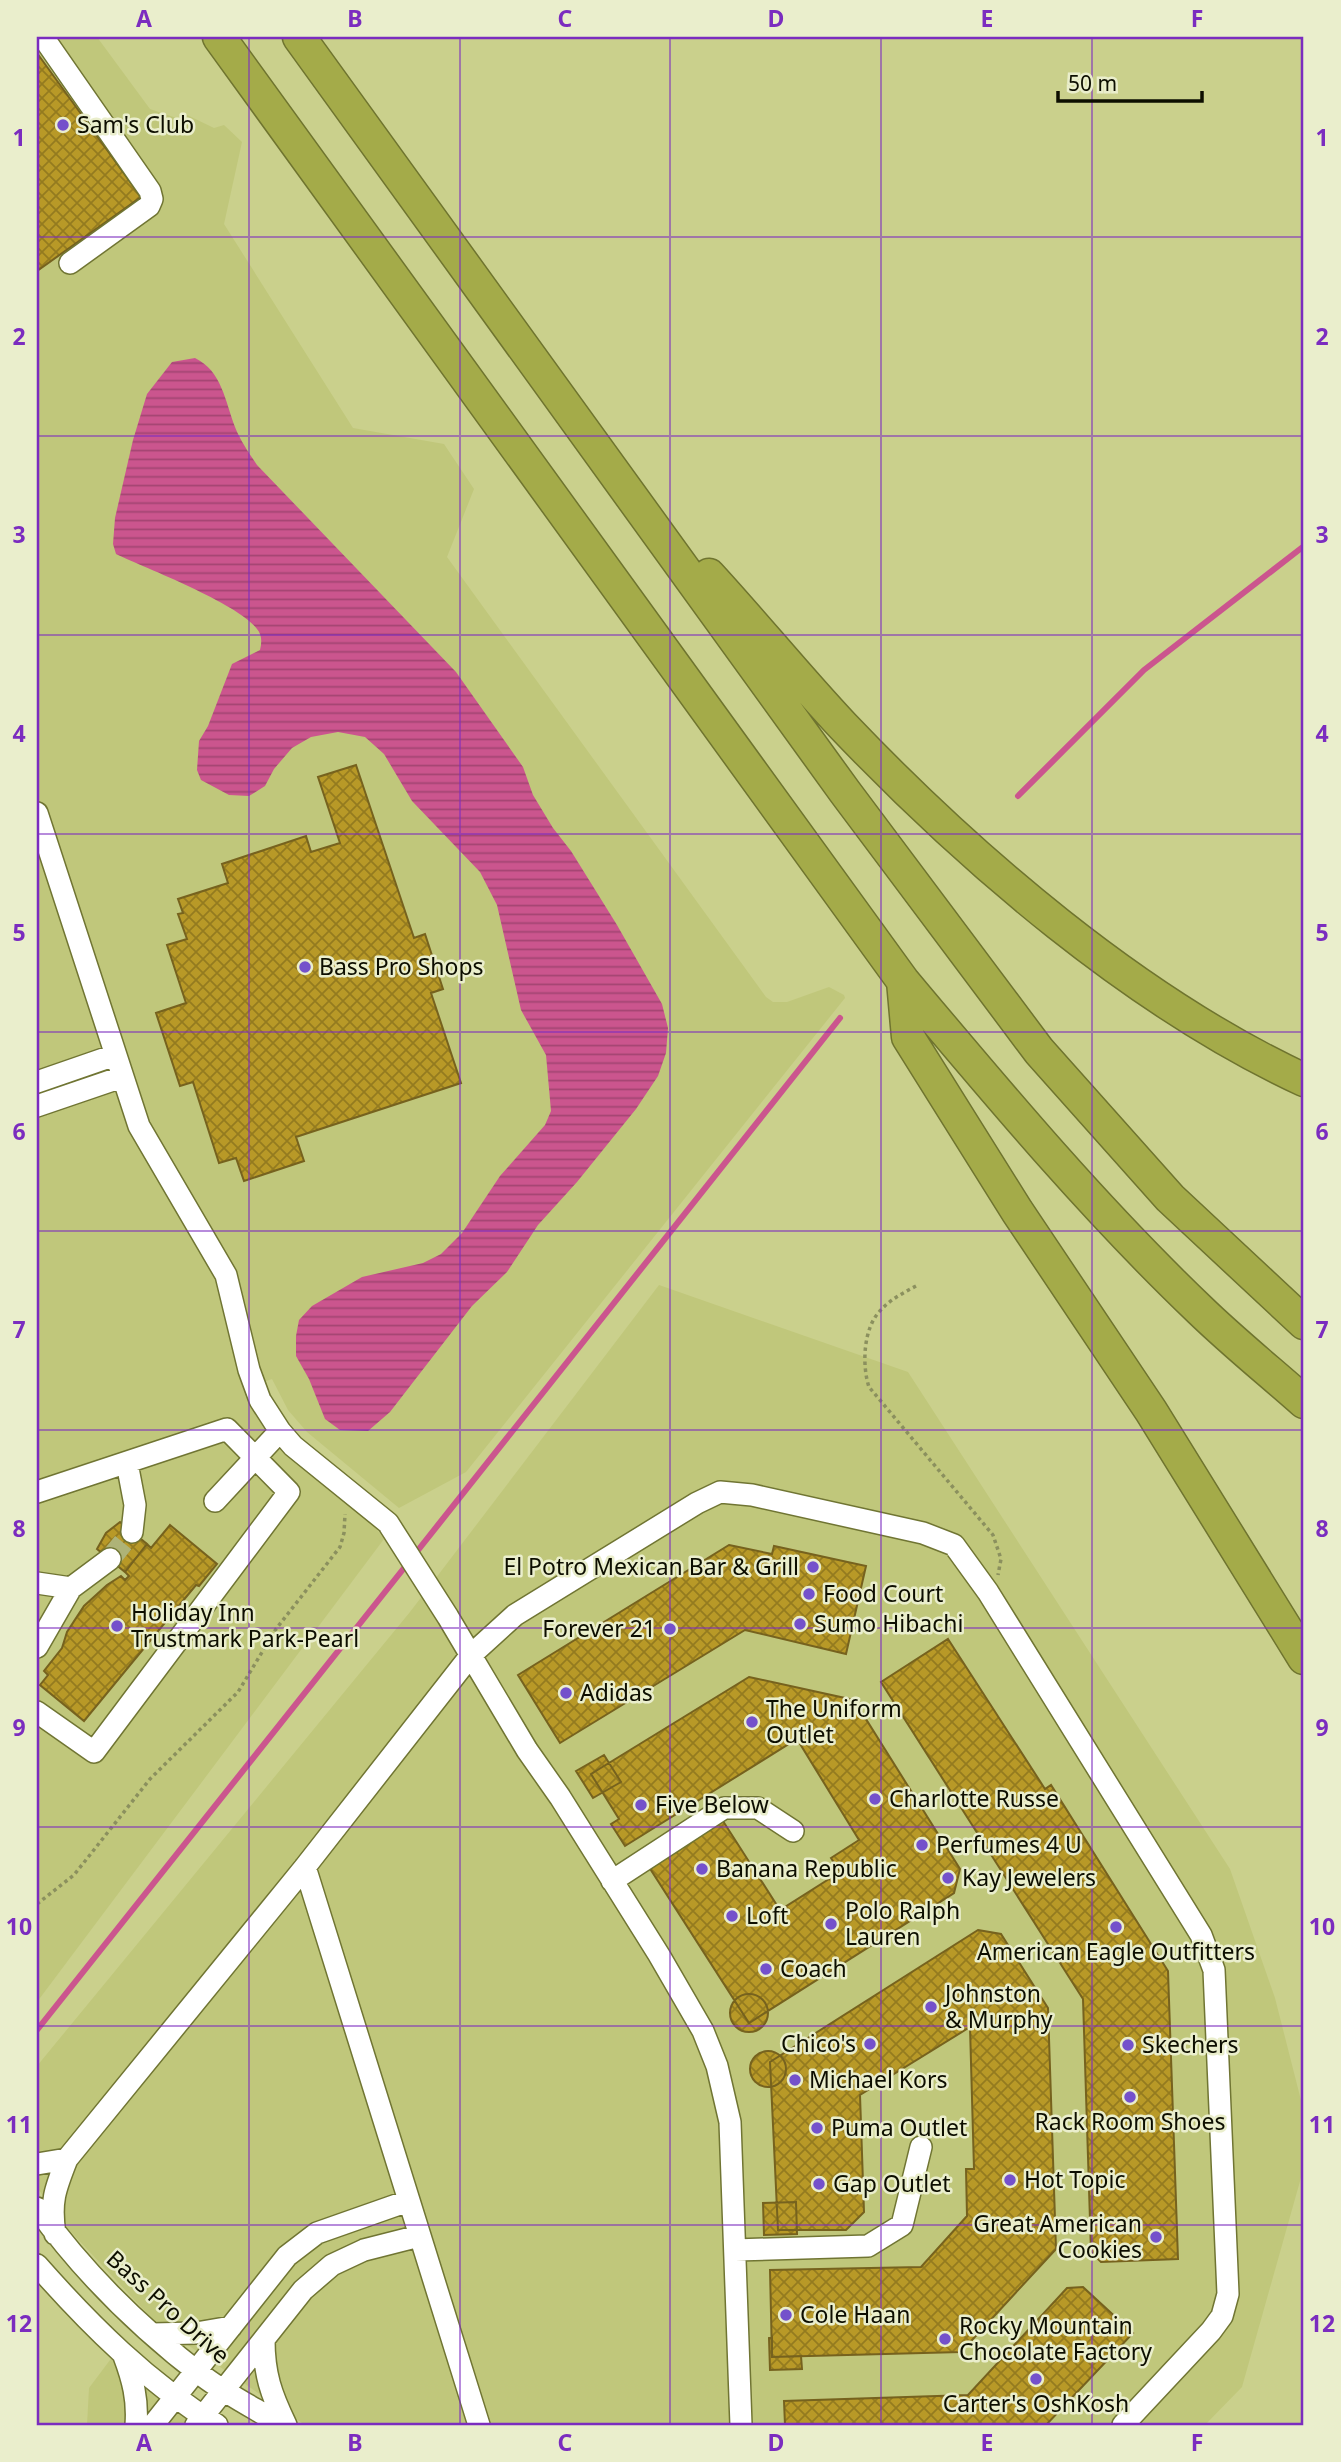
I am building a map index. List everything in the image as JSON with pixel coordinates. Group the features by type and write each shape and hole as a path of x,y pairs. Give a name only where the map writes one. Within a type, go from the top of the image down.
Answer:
{"highway":[{"path":"219,37 903,981 1008,1106 1097,1206 1201,1312 1304,1402"},
{"path":"299,37 845,792 1039,1051 1170,1198 1304,1323"},
{"path":"617,477 741,609 843,725 901,784 978,855 1084,942 1164,1000 1223,1037 1304,1080"},
{"path":"903,981 908,1037 1017,1211 1151,1410 1304,1658"}],"street":[{"path":"43,37 150,191 152,199 149,206 69,262"},
{"path":"37,813 139,1126 226,1275 249,1370 260,1400 293,1446 388,1523 703,2031 716,2066 730,2122 741,2425"},
{"path":"37,1082 115,1055"},
{"path":"37,1105 122,1077"},
{"path":"37,1492 227,1429 289,1492 94,1752 37,1712"},
{"path":"215,1501 280,1431"},
{"path":"127,1463 135,1505 132,1532"},
{"path":"55,2234 51,2211 67,2159 305,1867 471,1655 515,1615 697,1503 720,1492 752,1495 923,1532 954,1545 988,1592 1201,1935 1214,1970 1228,2294 1222,2316 1211,2331 1123,2425"},
{"path":"37,1647 71,1588 110,1559"},
{"path":"37,1583 71,1588"},
{"path":"612,1881 724,1808 758,1808 793,1831"},
{"path":"305,1867 479,2425"},
{"path":"735,2250 868,2246 902,2225 921,2147"},
{"path":"37,2164 67,2159"},
{"path":"153,2425 287,2256 317,2233 408,2201"},
{"name":"Bass Pro Drive","path":"37,2208 55,2234 98,2283 152,2334 225,2390 284,2425"},
{"path":"37,2264 74,2306 123,2354 205,2422 225,2390 303,2290 332,2265 364,2250 419,2236"},
{"path":"152,2334 196,2333 231,2327"},
{"path":"264,2340 264,2368 284,2425"},
{"path":"123,2354 133,2380 137,2401 136,2425"}],"path":[{"path":"916,1286 890,1301 877,1314 863,1361 864,1373 869,1388 993,1535 1001,1564 988,1592"},
{"path":"37,1905 74,1875 150,1779 238,1692 276,1629 340,1547 345,1508 351,1492"}],"shaded area":[{"path":"37,37 97,37 150,109 185,121 187,115 214,128 224,125 242,142 224,224 353,428 444,444 474,489 447,557 766,997 773,1002 787,1002 829,987 845,998 466,1472 399,1508 307,1432 288,1410 272,1379 244,1389 262,1426 282,1448 375,1527 384,1539 37,2002"},
{"path":"195,358 217,379 237,432 257,465 456,672 523,767 533,795 617,925 662,1004 668,1028 666,1053 658,1076 636,1109 538,1225 507,1272 472,1306 390,1412 368,1431 340,1430 325,1419 309,1379 296,1356 299,1320 312,1306 362,1277 423,1263 441,1254 462,1233 500,1176 545,1125 551,1111 546,1055 521,1010 497,905 480,872 412,801 384,754 365,737 338,732 311,737 292,748 274,769 265,786 249,796 229,795 201,780 197,770 199,741 208,726 232,664 260,650 260,634 247,619 213,598 116,554 113,544 115,518 147,394 172,362"},
{"path":"659,1285 908,1372 1230,1869 1275,1998 1304,2112 1304,2167 1242,2387 1205,2425 305,2425 157,2324 58,2218 37,2187 37,2066 410,1612"},
{"path":"113,2356 201,2425 87,2425 89,2388"}],"building":[{"name":"Sam's Club","path":"37,53 141,197 37,271"},
{"name":"Bass Pro Shops","path":"356,765 414,938 425,934 443,989 431,993 461,1083 296,1137 304,1161 244,1181 236,1158 219,1163 193,1082 180,1086 156,1013 186,1003 167,945 187,939 178,914 183,913 178,899 228,883 222,864 306,836 311,852 340,843 318,777"},
{"path":"120,1522 147,1544 125,1572 97,1549 106,1533"},
{"name":"Holiday Inn Trustmark Park-Pearl","path":"170,1525 217,1564 199,1586 196,1585 84,1721 40,1685 48,1675 44,1671 62,1648 67,1632 84,1606 121,1576 125,1580 129,1576 125,1572 147,1544 151,1548"},
{"path":"729,1545 772,1554 774,1546 866,1566 846,1654 745,1630 560,1743 518,1675"},
{"path":"948,1639 1045,1789 1051,1785 1168,1971 1178,2259 1101,2262 1091,2252 1083,1999 881,1682"},
{"path":"749,1677 854,1700 960,1869 954,1893 749,2023 649,1867 723,1821 780,1910 840,1872 831,1858 859,1840 797,1739 625,1846 611,1824 619,1819 591,1774"},
{"path":"604,1755 621,1782 593,1798 576,1771"},
{"path":"978,1930 1001,1934 1048,2008 1056,2249 961,2352 772,2357 770,2270 921,2267 967,2216 966,2169 974,2169 970,2027 860,2095 864,2212 846,2230 778,2230 770,2062"},
{"path":"749,1994 762,2000 768,2013 762,2026 749,2032 736,2026 730,2013 736,2000"},
{"path":"768,2051 781,2056 786,2069 781,2082 768,2087 755,2082 750,2069 755,2056"},
{"path":"796,2202 797,2234 764,2235 763,2203"},
{"path":"1083,2287 1133,2333 1046,2425 785,2425 784,2401 968,2395 1067,2288"},
{"path":"772,2337 772,2357 801,2356 802,2369 770,2370 769,2338"}],"waterway":[{"path":"1018,796 1144,670 1304,546"},
{"path":"415,1554 840,1018"},
{"path":"37,2030 408,1563"}],"tunnel":[{"path":"110,1559 132,1532"}],"place":[{"name":"Sam's Club","path":"63,125"},
{"name":"Bass Pro Shops","path":"305,967"},
{"name":"El Potro Mexican Bar & Grill","path":"813,1567"},
{"name":"Food Court","path":"809,1594"},
{"name":"Sumo Hibachi","path":"800,1624"},
{"name":"Holiday Inn Trustmark Park-Pearl","path":"117,1626"},
{"name":"Forever 21","path":"670,1629"},
{"name":"Adidas","path":"566,1693"},
{"name":"The Uniform Outlet","path":"752,1722"},
{"name":"Charlotte Russe","path":"875,1799"},
{"name":"Five Below","path":"641,1805"},
{"name":"Perfumes 4 U","path":"922,1845"},
{"name":"Banana Republic","path":"702,1869"},
{"name":"Kay Jewelers","path":"948,1878"},
{"name":"Loft","path":"732,1916"},
{"name":"Polo Ralph Lauren","path":"831,1924"},
{"name":"American Eagle Outfitters","path":"1116,1927"},
{"name":"Coach","path":"766,1969"},
{"name":"Johnston & Murphy","path":"931,2007"},
{"name":"Chico's","path":"870,2044"},
{"name":"Skechers","path":"1128,2045"},
{"name":"Michael Kors","path":"795,2080"},
{"name":"Rack Room Shoes","path":"1130,2097"},
{"name":"Puma Outlet","path":"817,2128"},
{"name":"Hot Topic","path":"1010,2180"},
{"name":"Gap Outlet","path":"819,2184"},
{"name":"Great American Cookies","path":"1156,2237"},
{"name":"Cole Haan","path":"786,2315"},
{"name":"Rocky Mountain Chocolate Factory","path":"945,2339"},
{"name":"Carter's OshKosh","path":"1036,2379"}]}
